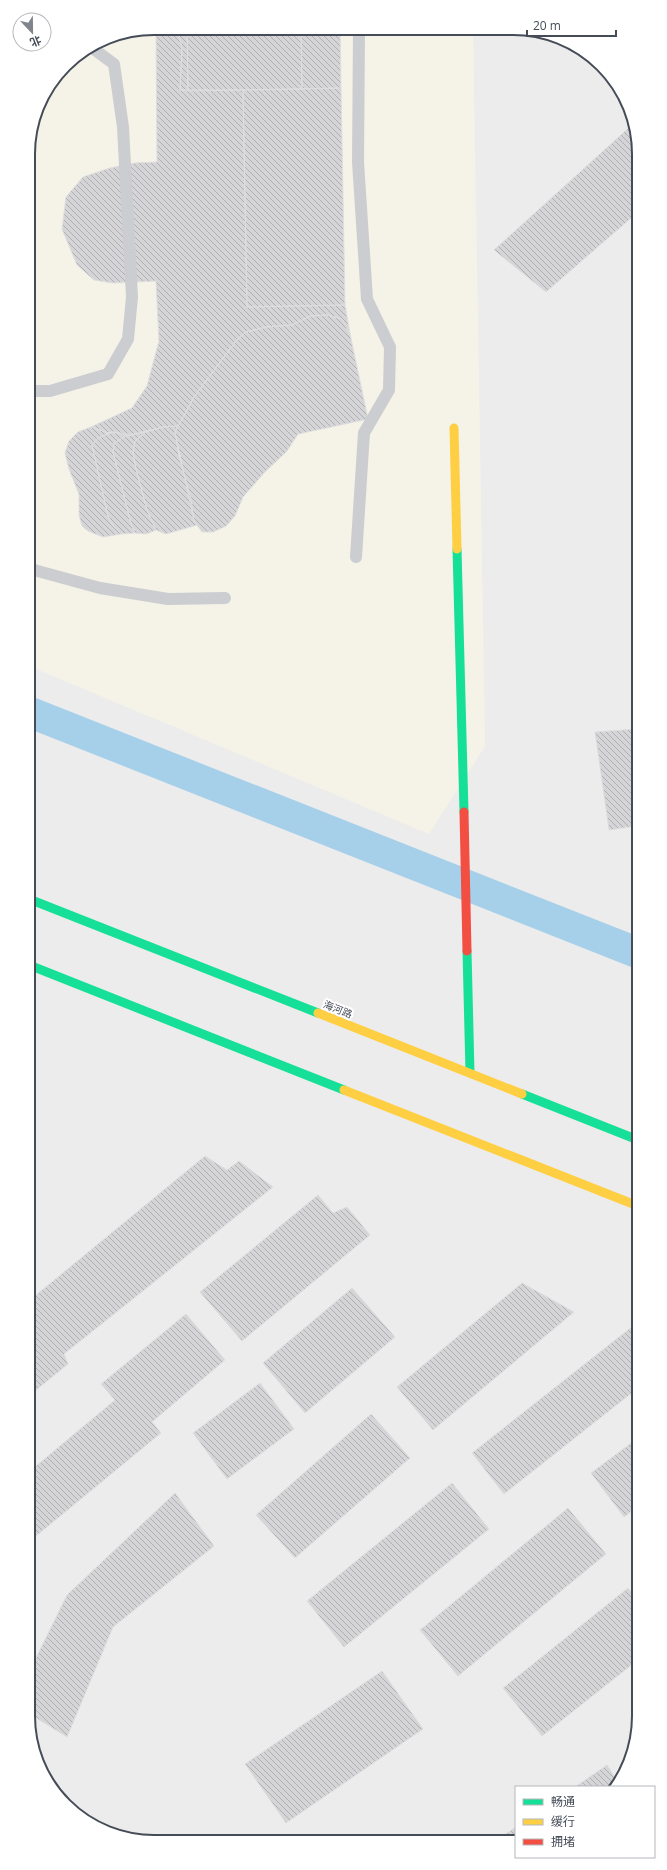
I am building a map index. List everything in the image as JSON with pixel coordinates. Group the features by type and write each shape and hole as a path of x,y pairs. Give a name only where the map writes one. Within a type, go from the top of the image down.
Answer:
{"street":[{"path":"454,428 470,1073"},
{"name":"海河路","path":"35,900 632,1138"},
{"path":"35,967 632,1204"}],"lane":[{"path":"356,557 364,433 389,390 390,347 367,299 358,162 359,35"},
{"path":"35,391 50,391 108,374 128,339 132,297 123,127 114,64 96,51"},
{"path":"35,570 100,588 168,598 225,598"}],"shaded area":[{"path":"154,35 473,35 485,746 429,834 35,669 35,147 39,123 44,109 55,88 70,70 88,55 109,44 131,37"}],"building":[{"path":"156,35 179,35 182,48 180,90 243,90 247,307 345,305 350,334 342,319 327,315 310,316 292,325 266,327 246,332 236,341 194,397 178,426 163,427 126,436 113,432 109,433 91,427 132,408 147,386 159,341 156,281 113,283 94,280 77,265 62,229 66,197 83,177 110,168 135,163 157,162"},
{"path":"179,35 187,35 188,91 180,90 182,48"},
{"path":"187,35 301,35 302,89 188,91"},
{"path":"301,35 340,35 341,88 302,89"},
{"path":"341,88 345,305 247,307 243,90"},
{"path":"629,127 632,154 632,217 546,292 494,250"},
{"path":"327,315 342,319 350,334 368,419 298,434 287,451 264,473 243,497 235,516 226,526 213,532 202,532 194,521 175,432 194,397 236,341 246,332 266,327 292,325 310,316"},
{"path":"178,426 175,432 179,456 191,499 194,521 197,525 166,534 156,530 147,510 133,452 135,441 146,432 163,427"},
{"path":"91,427 109,433 98,438 92,445 108,516 113,526 121,534 103,537 88,531 82,526 79,515 79,494 69,469 65,453 69,441 78,432"},
{"path":"113,432 134,435 126,436 114,443 113,452 131,524 135,533 121,534 113,526 108,516 95,459 92,445 98,438"},
{"path":"146,432 135,441 133,452 147,510 156,530 146,534 135,533 131,524 113,452 114,443 126,436"},
{"path":"632,729 632,827 609,830 595,732"},
{"path":"205,1156 227,1170 239,1161 273,1187 64,1354 68,1364 35,1391 35,1296"},
{"path":"318,1195 333,1213 347,1207 370,1235 242,1341 200,1292"},
{"path":"522,1283 574,1312 433,1430 397,1387"},
{"path":"352,1288 395,1337 305,1413 263,1363"},
{"path":"186,1314 225,1360 152,1422 161,1433 35,1537 35,1467 115,1400 101,1384"},
{"path":"632,1327 632,1393 504,1494 472,1453"},
{"path":"260,1383 294,1429 227,1479 193,1433"},
{"path":"371,1414 410,1458 295,1558 256,1515"},
{"path":"632,1442 632,1511 624,1517 591,1473"},
{"path":"452,1483 489,1529 344,1647 307,1601"},
{"path":"175,1493 214,1546 113,1627 67,1737 35,1717 35,1660 67,1595"},
{"path":"568,1508 606,1554 458,1676 420,1630"},
{"path":"628,1588 632,1593 632,1665 542,1736 503,1688"},
{"path":"382,1671 423,1729 286,1823 245,1764"},
{"path":"607,1765 615,1777 609,1786 576,1786"},
{"path":"515,1828 515,1835 504,1835"}],"waterway":[{"path":"35,714 632,951"}],"traffic: fast":[{"path":"457,549 464,812"},
{"path":"35,901 318,1013"},
{"path":"467,951 470,1073"},
{"path":"35,967 344,1090"},
{"path":"522,1094 632,1138"}],"traffic: slow":[{"path":"454,428 457,549"},
{"path":"318,1013 522,1094"},
{"path":"344,1090 632,1204"}],"traffic: jam":[{"path":"464,812 467,951"}]}
